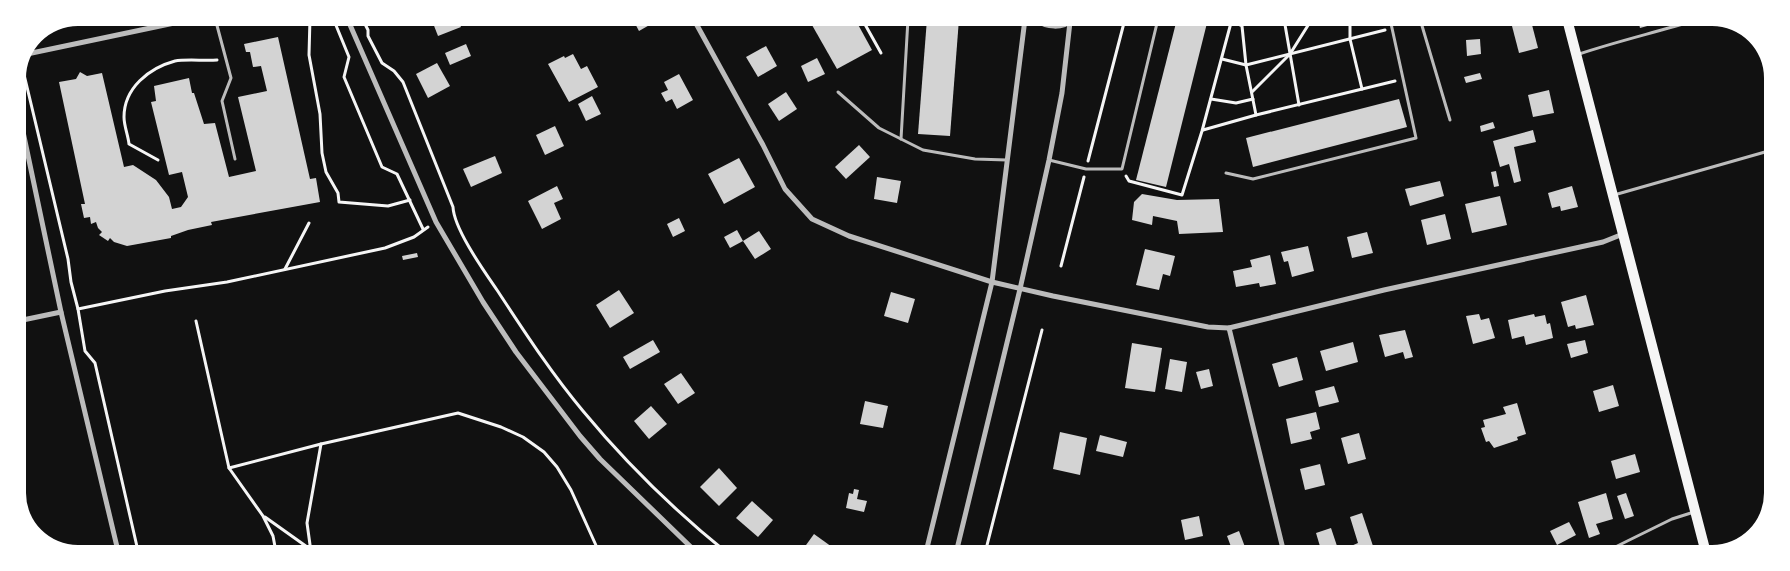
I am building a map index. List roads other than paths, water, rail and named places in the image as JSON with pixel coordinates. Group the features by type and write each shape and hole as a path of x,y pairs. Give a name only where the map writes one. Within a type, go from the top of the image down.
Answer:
{"main road":[{"path":"1569,26 1704,545"}],"street":[{"path":"33,53 160,26"},
{"path":"351,26 436,222 483,302 516,352 569,422 600,459 689,545"},
{"path":"697,26 785,189 812,219 849,236 992,282 1020,289 1208,327 1229,328 1384,290 1603,242 1624,234"},
{"path":"928,545 992,282 1024,26"},
{"path":"958,545 1020,289 1049,160 1062,93 1071,26"},
{"path":"26,147 60,312 117,545"},
{"path":"26,319 60,312"},
{"path":"1229,328 1282,545"}],"lane":[{"path":"217,26 232,78 222,101 235,159"},
{"path":"900,139 908,26"},
{"path":"1049,160 1086,169 1122,169 1156,26"},
{"path":"1226,173 1253,179 1416,138 1392,26"},
{"path":"1422,26 1450,120"},
{"path":"1576,55 1629,37 1675,26"},
{"path":"838,92 879,128 923,150 974,159 1008,160"},
{"path":"1614,195 1764,152"},
{"path":"1619,545 1672,519 1695,512"}]}
